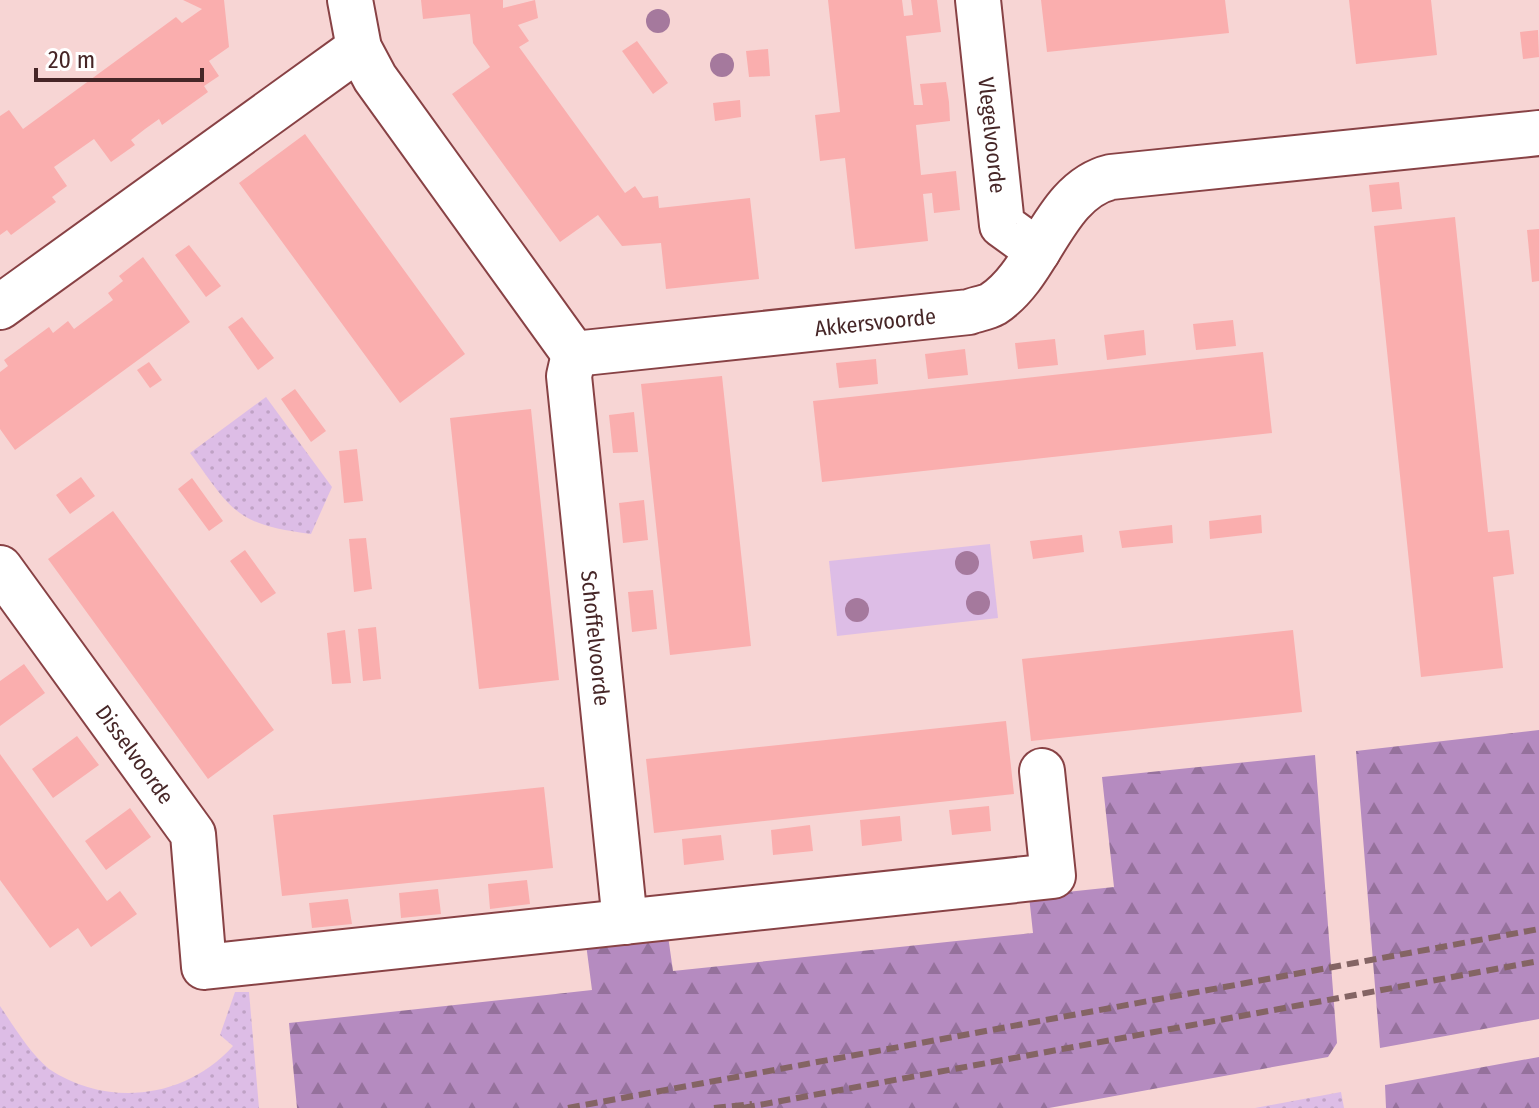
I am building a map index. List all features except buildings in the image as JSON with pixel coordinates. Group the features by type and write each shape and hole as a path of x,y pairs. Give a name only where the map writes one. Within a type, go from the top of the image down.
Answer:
{"street":[{"path":"350,0 359,48 375,78 574,354"},
{"name":"Vlegelvoorde","path":"978,0 1002,225 1038,251"},
{"path":"0,307 359,48"},
{"name":"Akkersvoorde","path":"574,354 969,312 992,304 1011,287 1074,200 1093,182 1111,177 1539,133"},
{"name":"Schoffelvoorde","path":"574,354 569,376 625,922"},
{"name":"Disselvoorde","path":"0,568 193,834 204,967 625,922"},
{"path":"625,922 1053,876 1042,771"}],"shaded area":[{"path":"266,397 332,487 311,534 266,525 238,512 216,489 190,453"},
{"path":"990,544 998,618 837,636 829,561"},
{"path":"235,992 249,992 259,1108 0,1108 0,1006 49,1069 96,1089 120,1093 145,1092 169,1087 192,1077 214,1064 233,1046 220,1035"},
{"path":"1341,1092 1344,1108 1255,1108"}],"green space":[{"path":"1539,730 1539,1019 1380,1048 1356,751"},
{"path":"1315,755 1337,1043 1328,1057 1049,1108 297,1108 289,1023 592,990 586,944 668,936 673,971 1033,933 1029,896 1114,887 1102,777"},
{"path":"1539,1057 1539,1108 1386,1108 1385,1085"}],"railway":[{"path":"568,1108 1539,929"},
{"path":"743,1108 1539,961"},
{"path":"714,1108 752,1104"}]}
